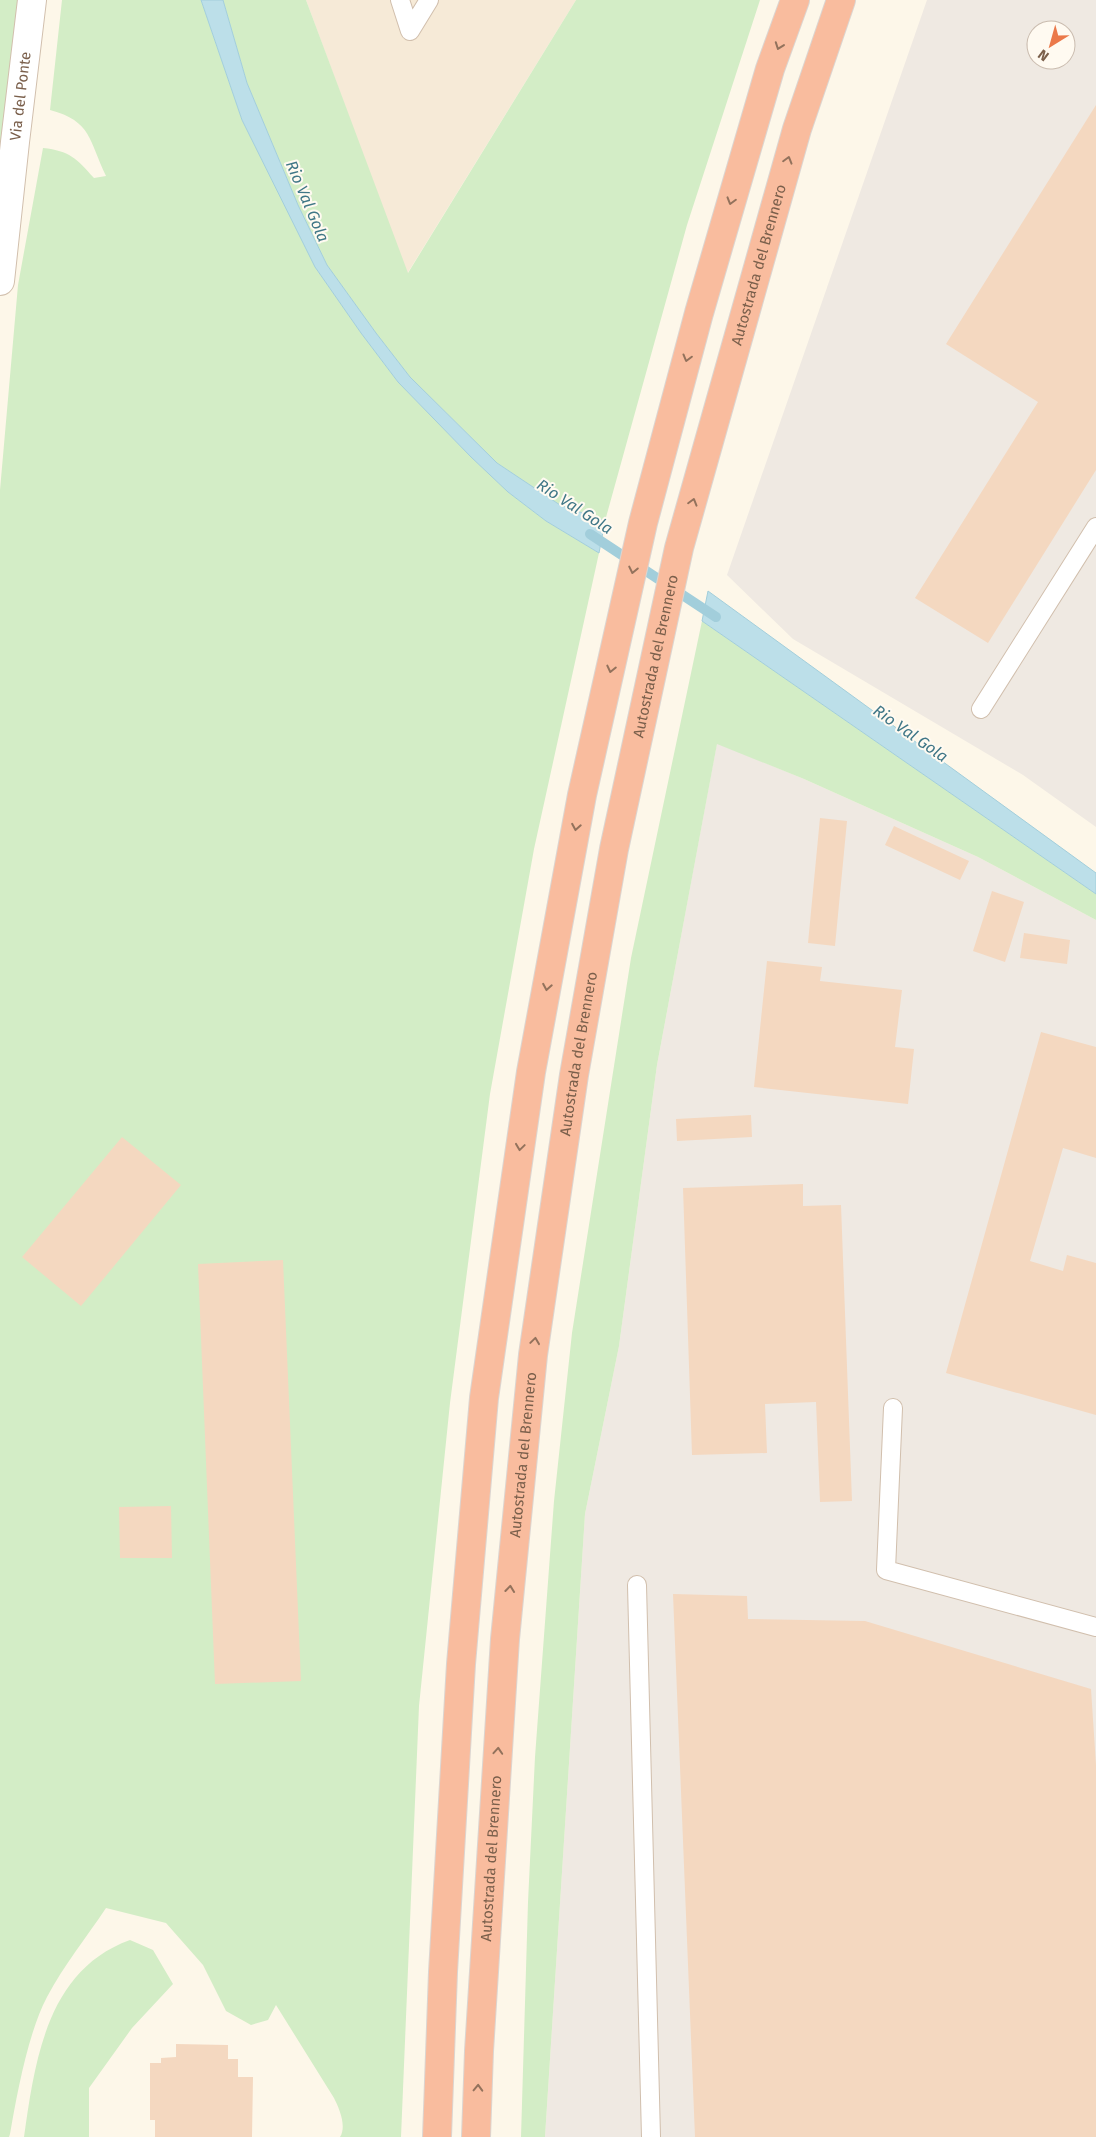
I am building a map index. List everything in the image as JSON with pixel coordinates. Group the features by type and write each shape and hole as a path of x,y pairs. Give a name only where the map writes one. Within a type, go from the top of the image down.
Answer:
{"highway":[{"path":"437,2137 443,1972 461,1664 484,1398 531,1072 582,794 643,523 699,313 770,69 795,0"},
{"name":"Autostrada del Brennero","path":"476,2137 479,2051 505,1639 533,1355 574,1075 607,888 679,548 797,129 841,0"}],"street":[{"name":"Via del Ponte","path":"0,281 14,142 32,0"}],"lane":[{"path":"400,0 410,31 429,0"},
{"path":"981,710 1096,527"},
{"path":"893,1408 886,1570 1096,1627"},
{"path":"637,1585 651,2137"}],"shaded area":[{"path":"306,0 576,0 407,274"},
{"path":"927,0 1096,0 1096,827 1023,775 793,639 727,575"},
{"path":"717,743 804,779 978,857 1096,920 1096,2137 545,2137 585,1514 619,1346 657,1065"}],"green space":[{"path":"0,0 23,0 0,198"},
{"path":"62,0 201,0 242,120 317,270 361,333 398,382 508,492 546,521 599,553 534,849 490,1094 450,1403 419,1706 401,2137 340,2137 343,2128 340,2112 334,2098 276,2005 268,2020 251,2025 226,2011 203,1965 166,1923 106,1908 61,1974 40,2012 24,2064 10,2134 9,2137 0,2137 0,490 18,285 43,148 60,151 72,157 94,178 106,176 92,143 82,126 64,115 50,110"},
{"path":"223,0 306,0 408,273 576,0 760,0 687,225 605,521 560,505 497,463 410,377 376,333 327,265 298,205 247,83"},
{"path":"702,621 1096,894 1096,920 978,857 804,779 717,744 657,1065 619,1346 585,1514 545,2137 521,2137 528,1902 535,1757 554,1501 572,1333 631,958"},
{"path":"130,1940 153,1950 173,1984 132,2028 89,2088 89,2137 24,2137 40,2049 50,2021 63,1995 80,1973 102,1954"}],"water":[{"path":"201,0 223,0 247,83 298,205 327,265 410,377 497,463 560,505 605,521 599,553 546,521 508,492 398,382 361,333 315,267 242,120"},
{"path":"708,591 1096,873 1096,894 702,621"}],"building":[{"path":"1096,105 1096,470 988,643 915,598 1038,402 946,344"},
{"path":"820,818 847,821 835,946 808,943"},
{"path":"894,826 969,861 960,880 885,845"},
{"path":"992,891 1024,902 1005,962 973,951"},
{"path":"1024,933 1070,940 1067,964 1020,958"},
{"path":"767,961 822,967 820,981 902,990 895,1047 914,1049 908,1104 754,1087"},
{"path":"1041,1032 1096,1047 1096,1158 1063,1148 1030,1261 1063,1271 1067,1255 1096,1263 1096,1415 946,1373"},
{"path":"751,1115 752,1137 677,1141 676,1119"},
{"path":"122,1137 181,1185 81,1306 22,1257"},
{"path":"803,1184 803,1206 841,1205 852,1501 820,1502 816,1402 765,1404 767,1453 692,1455 683,1188"},
{"path":"283,1260 301,1681 215,1684 198,1264"},
{"path":"171,1506 172,1558 120,1558 119,1507"},
{"path":"673,1594 747,1596 748,1619 865,1621 1091,1689 1096,1765 1096,2137 695,2137"},
{"path":"176,2044 228,2045 228,2059 238,2059 238,2077 253,2077 252,2137 155,2137 155,2120 150,2120 150,2063 161,2063 161,2058 176,2057"}],"waterway":[{"name":"Rio Val Gola","path":"590,534 716,617"}]}
